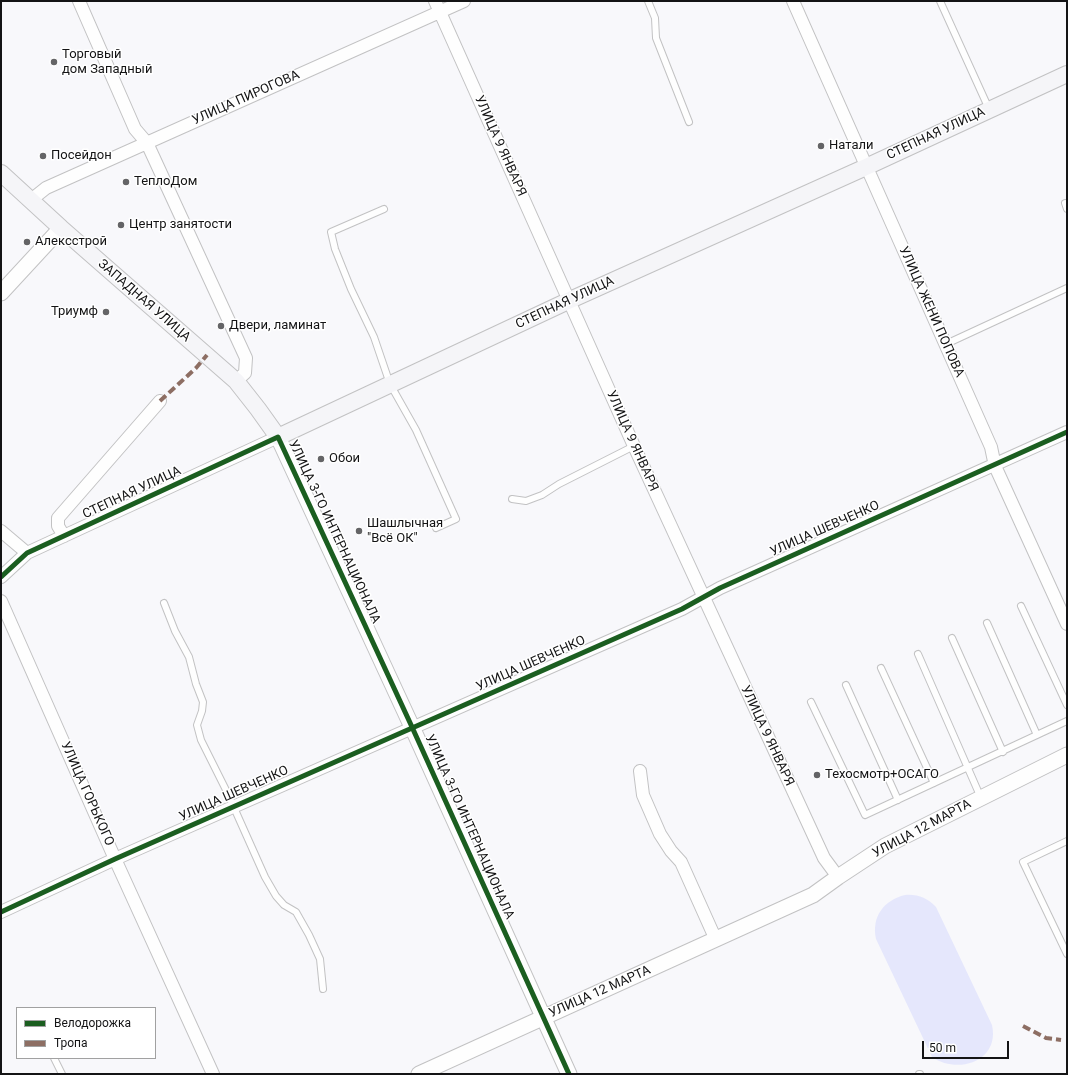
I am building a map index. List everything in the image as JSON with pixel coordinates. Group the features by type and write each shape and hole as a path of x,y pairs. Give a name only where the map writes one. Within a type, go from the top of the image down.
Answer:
{"main road":[{"name":"СТЕПНАЯ УЛИЦА","path":"278,437 568,300 866,167 1067,74"},
{"name":"ЗАПАДНАЯ УЛИЦА","path":"1,173 61,228 236,381 278,437"}],"street":[{"path":"79,1 135,128 147,143 246,358 245,373 236,381"},
{"name":"УЛИЦА ПИРОГОВА","path":"31,200 46,188 147,143 438,6 464,1"},
{"name":"УЛИЦА ЖЕНИ ПОПОВА","path":"793,1 991,447 995,466 1067,624"},
{"name":"УЛИЦА 9 ЯНВАРЯ","path":"438,6 568,300 703,598 824,858 838,877"},
{"path":"1,293 61,228"},
{"name":"СТЕПНАЯ УЛИЦА","path":"64,536 58,526 58,518 160,401"},
{"name":"УЛИЦА ШЕВЧЕНКО","path":"1,912 233,806 682,610 720,588 995,466 1067,432"},
{"name":"СТЕПНАЯ УЛИЦА","path":"1,577 28,553 278,437"},
{"name":"УЛИЦА 3-ГО ИНТЕРНАЦИОНАЛА","path":"278,437 412,727 569,1074"},
{"path":"1,530 28,553"},
{"name":"УЛИЦА ГОРЬКОГО","path":"1,600 115,859 213,1074"},
{"name":"УЛИЦА 12 МАРТА","path":"419,1074 813,895 885,846 1067,755"},
{"path":"640,771 643,795 660,834 671,851 681,862 716,940"}],"lane":[{"path":"648,1 655,18 656,38 689,122"},
{"path":"940,1 989,110"},
{"path":"384,209 331,232 335,249 351,289 374,338 390,384 416,430 456,519 436,528"},
{"path":"946,344 1067,288"},
{"path":"512,499 526,501 542,495 559,484 634,446"},
{"path":"164,603 189,657 196,684 203,702 202,711 197,725 201,740 212,759 265,877 276,896 284,905 296,912 309,935 320,959 323,989"},
{"path":"1021,606 1067,705"},
{"path":"987,623 1037,735"},
{"path":"952,638 1003,752"},
{"path":"918,654 981,798"},
{"path":"881,668 934,783"},
{"path":"846,685 898,800"},
{"path":"811,702 864,815 1003,752 1067,721"},
{"path":"1067,841 1024,862 1067,954"},
{"path":"54,1059 62,1074"}],"shaded area":[{"path":"905,895 922,897 936,907 992,1025 993,1037 990,1048 983,1056 975,1061 953,1065 932,1057 876,939 875,924 877,917 885,905 898,897"}],"marked path":[{"path":"160,401 196,368 207,355"},
{"path":"1023,1026 1046,1038 1061,1040"}],"cycle path":[{"path":"1,912 115,859 682,609 720,588 1067,432"},
{"path":"1,577 27,553 278,437 412,727 569,1074"}],"place":[{"name":"Торговый дом Западный","path":"54,62"},
{"name":"Натали","path":"821,146"},
{"name":"Посейдон","path":"43,156"},
{"name":"ТеплоДом","path":"126,182"},
{"name":"Центр занятости","path":"121,225"},
{"name":"Алексстрой","path":"27,242"},
{"name":"Триумф","path":"106,312"},
{"name":"Двери, ламинат","path":"221,326"},
{"name":"Обои","path":"321,459"},
{"name":"Шашлычная \"Всё ОК\"","path":"359,531"},
{"name":"Техосмотр+ОСАГО","path":"817,775"}]}
